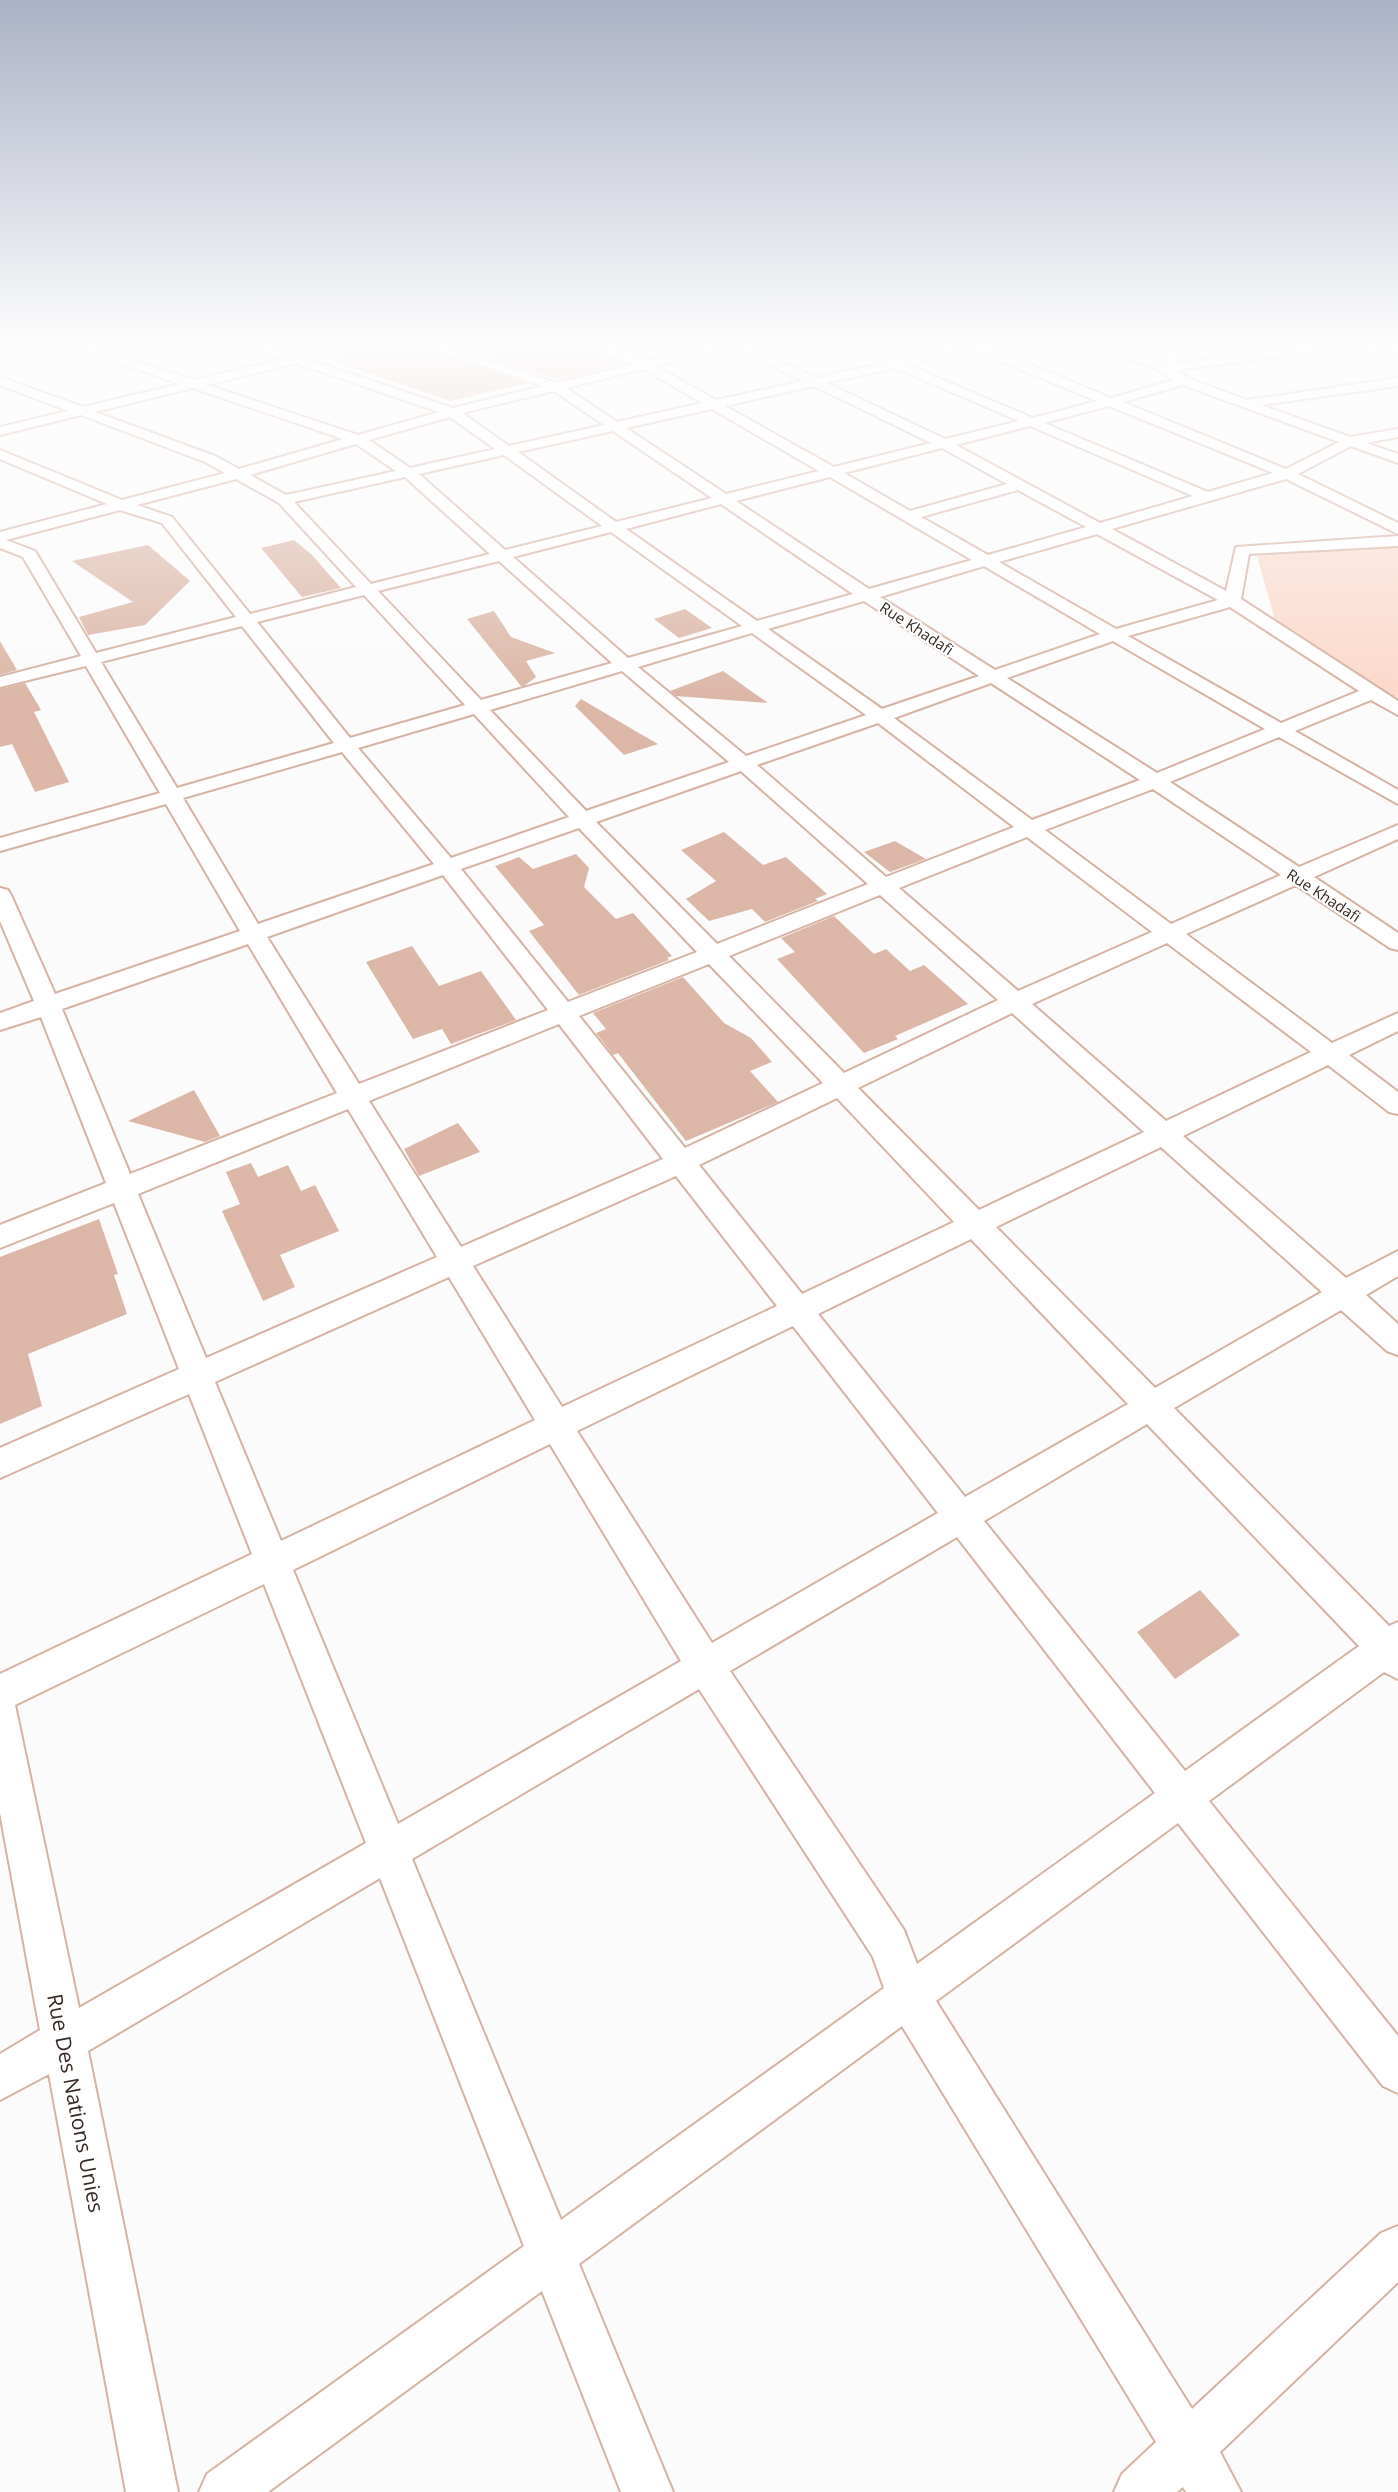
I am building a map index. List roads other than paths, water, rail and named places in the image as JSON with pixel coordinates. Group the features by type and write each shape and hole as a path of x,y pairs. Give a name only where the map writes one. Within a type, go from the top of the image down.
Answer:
{"street":[{"path":"15,460 121,505 167,520 346,745 448,867 1398,2071"},
{"path":"212,460 284,500 583,820 1151,1406 1394,1650 1182,1797 225,2492"},
{"path":"0,537 287,460"},
{"path":"391,460 409,472 625,665 744,764 1398,1342"},
{"path":"284,500 461,460"},
{"path":"520,460 881,717 1171,932 1398,1105"},
{"name":"Rue Khadafi","path":"665,460 866,596 1155,781 1295,877 1398,943"},
{"path":"812,460 1398,798"},
{"path":"0,682 879,460"},
{"path":"975,460 1232,600 1275,626 1371,693 1398,709"},
{"path":"1124,460 1208,497"},
{"path":"1253,460 1287,474 1398,529"},
{"path":"0,845 1287,474 1314,460"},
{"path":"909,516 1021,485"},
{"path":"1232,600 1242,550 1398,541"},
{"path":"0,543 29,554 93,659 170,796 556,1426 705,1666 889,1944 908,1996 1215,2492"},
{"path":"0,1022 1116,634 1232,600"},
{"path":"0,1237 883,886 1155,781 1371,693"},
{"path":"0,1463 681,1162 1015,1002 1398,831"},
{"path":"0,895 48,1005 647,2492"},
{"path":"0,1693 1398,1021"},
{"path":"0,2078 1398,1262"},
{"name":"Rue Des Nations Unies","path":"0,1713 152,2492"},
{"path":"1140,2492 1398,2250"}]}
